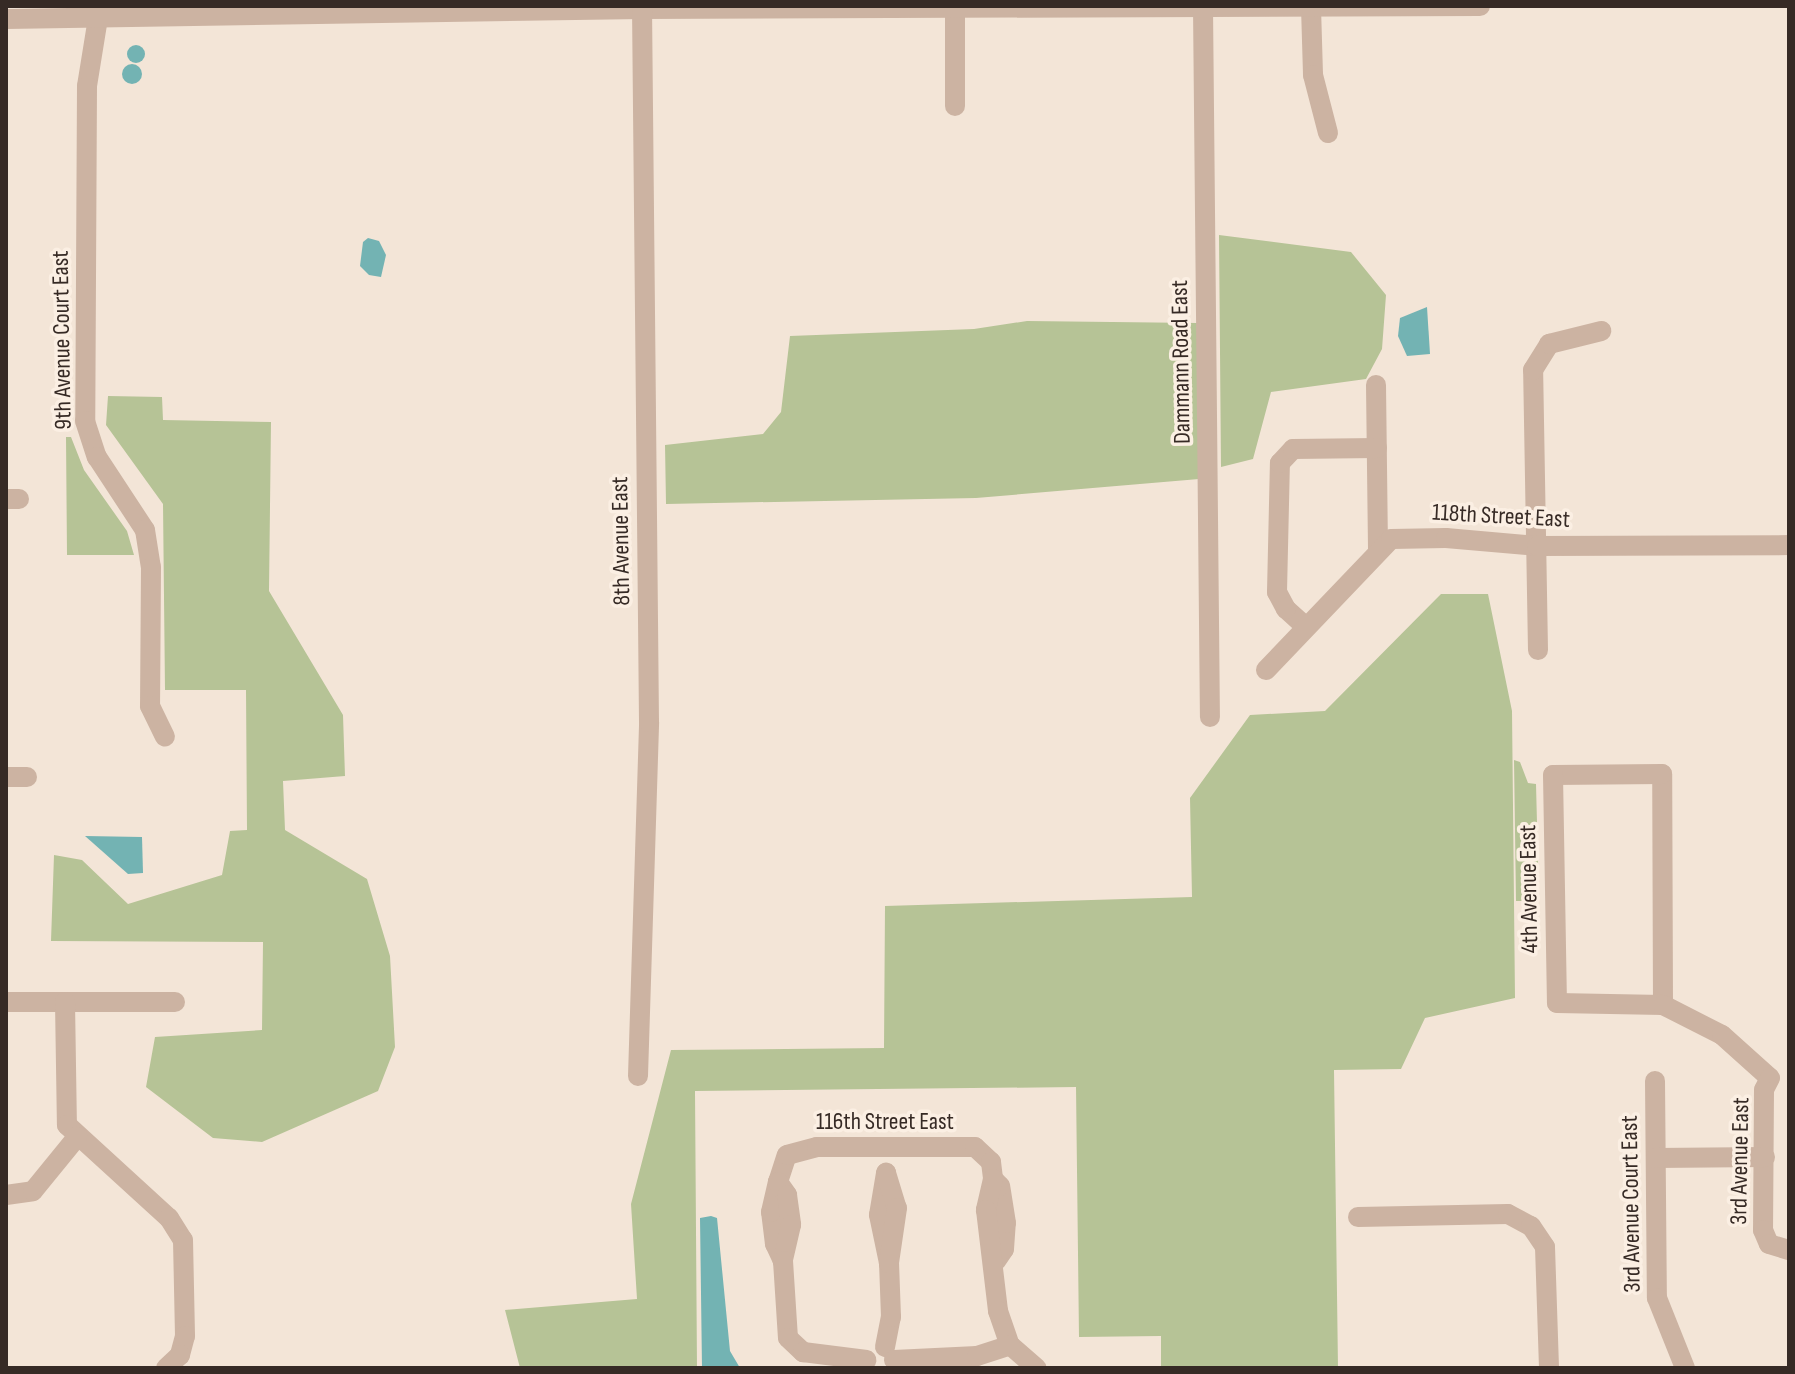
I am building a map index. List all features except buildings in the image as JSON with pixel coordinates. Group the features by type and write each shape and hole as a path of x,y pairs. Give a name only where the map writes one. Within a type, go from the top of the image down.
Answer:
{"street":[{"path":"6,19 642,7 1480,6"},
{"name":"8th Avenue East","path":"638,1076 649,724 642,7"},
{"name":"Dammann Road East","path":"1203,7 1210,717"},
{"path":"1311,7 1315,91 1328,133"},
{"path":"955,9 955,106"},
{"name":"9th Avenue Court East","path":"98,18 87,86 85,421 97,457 145,530 151,567 150,706 165,737"},
{"path":"1538,650 1536,359 1549,344 1601,331"},
{"path":"1266,670 1378,549 1376,385"},
{"path":"1306,627 1286,609 1277,592 1280,463 1293,449 1377,448"},
{"name":"118th Street East","path":"1378,549 1399,538 1537,546 1789,545"},
{"name":"4th Avenue East","path":"1662,774 1663,1005 1557,1003 1553,775 1662,774"},
{"path":"6,777 27,777"},
{"path":"6,1002 175,1002"},
{"path":"65,1002 65,1116 77,1137 169,1218 183,1240 185,1336 180,1355 166,1368"},
{"path":"1663,1005 1722,1035 1780,1076"},
{"name":"3rd Avenue East","path":"1779,1247 1763,1230 1755,1158 1764,1090 1780,1076"},
{"name":"3rd Avenue Court East","path":"1655,1081 1657,1298 1685,1368"},
{"path":"6,1195 33,1191 77,1137"},
{"name":"116th Street East","path":"867,1364 803,1352 788,1338 783,1261 775,1244 771,1212 783,1159 803,1148 885,1151 975,1147 988,1156 993,1179 1000,1186 1006,1223 1004,1249 996,1261 998,1311 1010,1345"},
{"path":"885,1151 886,1173 897,1208 889,1263 890,1359"},
{"path":"1656,1158 1755,1158"},
{"path":"1358,1217 1508,1214 1531,1226 1545,1247 1549,1368"},
{"path":"867,1364 874,1347 890,1359 977,1356 1010,1345 1036,1368"}],"green space":[{"path":"1219,235 1351,252 1386,295 1382,349 1366,379 1271,392 1253,459 1221,467"},
{"path":"1027,321 1197,323 1199,479 976,498 666,504 665,445 763,434 781,412 790,336 974,329"},
{"path":"108,396 162,397 163,420 271,422 269,591 343,715 345,776 283,781 285,830 367,879 390,956 395,1047 378,1091 262,1142 213,1138 146,1087 155,1037 262,1030 263,942 51,941 54,855 82,860 128,904 222,875 230,831 247,830 246,690 165,690 163,504 106,425"},
{"path":"66,437 71,437 84,470 127,531 134,555 67,555"},
{"path":"1441,594 1488,594 1512,711 1515,998 1425,1018 1401,1069 1334,1070 1338,1368 1161,1368 1161,1336 1079,1337 1076,1087 695,1091 697,1368 520,1368 505,1310 637,1299 631,1204 671,1050 884,1048 885,906 1192,897 1190,798 1250,715 1325,711"},
{"path":"1514,760 1520,762 1528,783 1536,784 1539,901 1516,901"}],"water":[{"path":"132,45 140,45 145,54 143,61 132,63 127,58 127,50"},
{"path":"132,64 139,67 142,74 139,81 132,84 125,81 122,74 125,67"},
{"path":"368,238 379,241 386,255 381,277 369,275 360,266 363,242"},
{"path":"1427,307 1430,354 1407,356 1398,336 1400,318"},
{"path":"85,836 142,837 143,873 128,874"},
{"path":"700,1218 717,1218 730,1351 740,1368 702,1368"}]}
